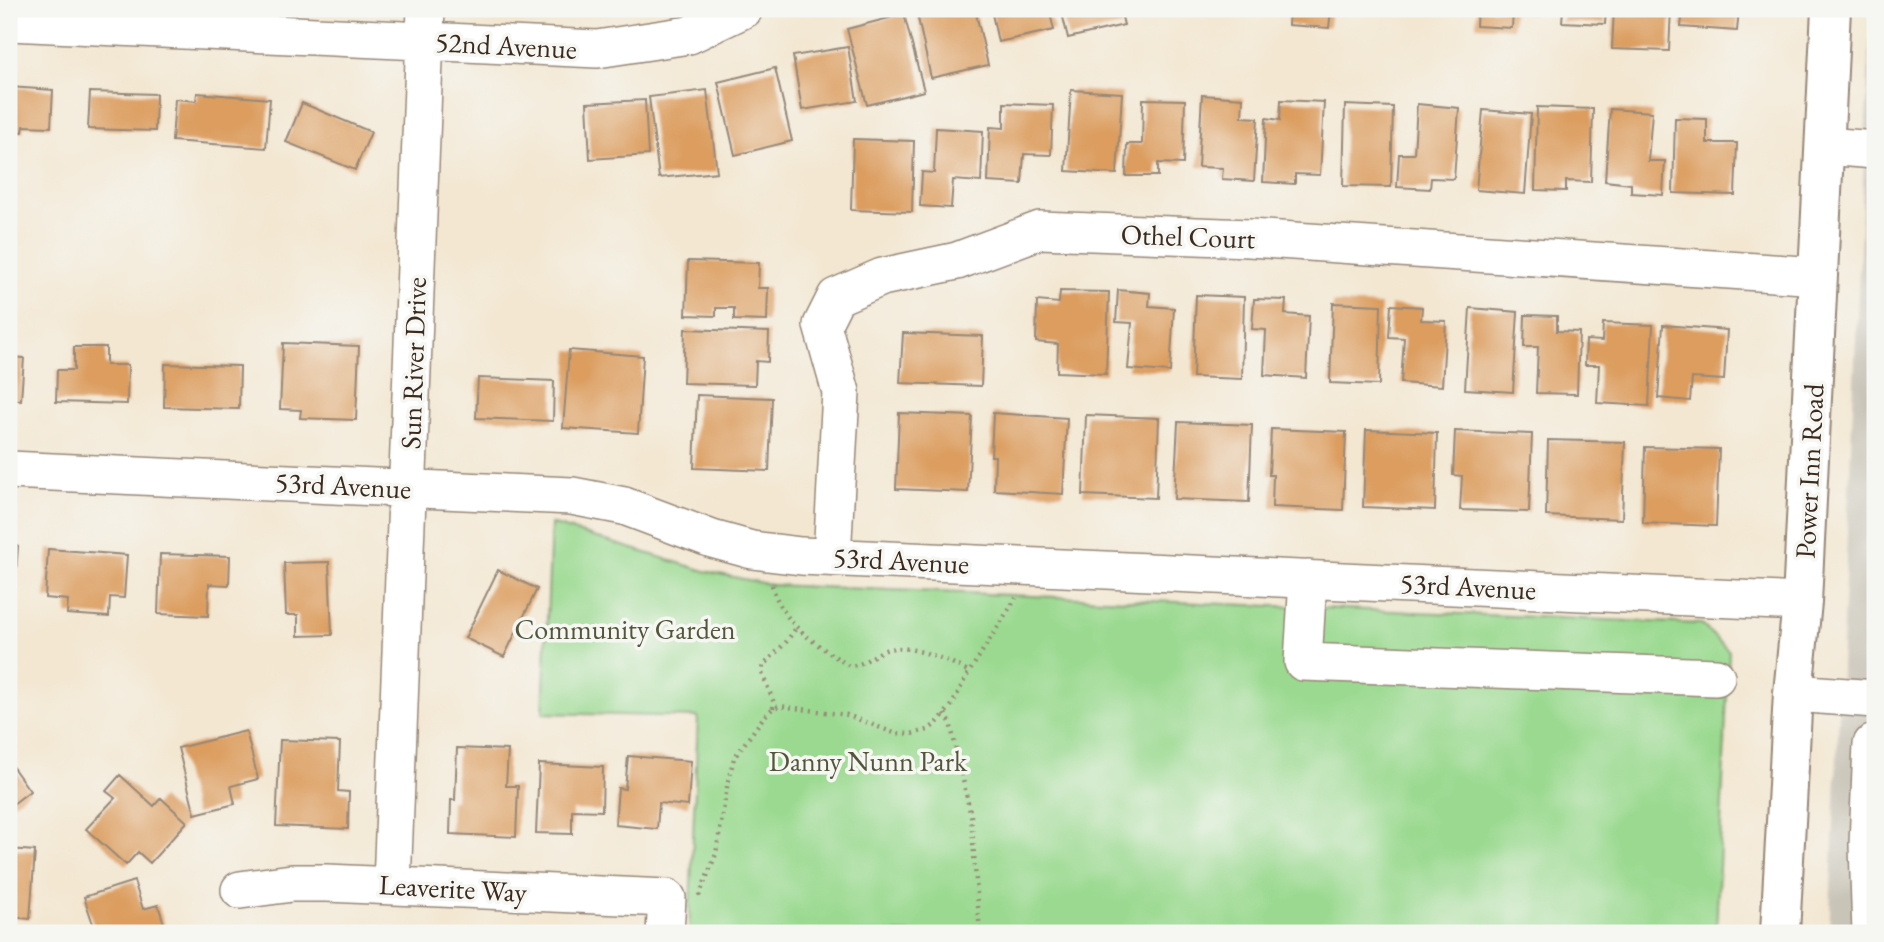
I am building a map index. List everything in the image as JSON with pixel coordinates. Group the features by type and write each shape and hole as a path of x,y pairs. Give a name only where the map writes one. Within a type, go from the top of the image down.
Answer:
{"main road":[{"name":"Power Inn Road","path":"1780,933 1793,693 1802,602 1831,9"}],"street":[{"name":"52nd Avenue","path":"9,22 426,25 597,48 689,35 744,9"},
{"name":"Sun River Drive","path":"392,886 426,25"},
{"path":"1825,146 1875,150"},
{"name":"Othel Court","path":"832,557 841,392 822,325 836,297 882,277 957,261 1040,230 1249,238 1818,276"},
{"name":"53rd Avenue","path":"9,470 572,496 624,506 712,539 752,550 832,557 1802,602"},
{"path":"1308,579 1303,662 1716,677"},
{"path":"1793,693 1875,699"},
{"path":"1871,933 1868,845 1872,744 1875,744"},
{"name":"Leaverite Way","path":"240,890 292,883 681,902"},
{"path":"665,933 681,902"}],"path":[{"path":"772,585 775,595 796,628 849,666 890,649 899,648 949,662 969,672"},
{"path":"681,902 710,873 716,854 730,768 747,738 773,708 780,706 847,715 871,726 904,734 928,730 945,714 957,697 969,672 1016,597"},
{"path":"773,708 774,703 762,673 763,666 796,628"},
{"path":"945,714 950,722 971,816 980,933"}],"shaded area":[{"path":"1871,9 1875,9 1875,933 1829,933"}],"green space":[{"name":"Danny Nunn Park","path":"551,524 705,571 772,585 1701,624 1729,651 1716,933 689,933 698,717 543,713"}],"building":[{"path":"916,9 975,9 988,65 931,78"},
{"path":"991,9 1049,9 1054,30 998,42"},
{"path":"1061,9 1120,9 1124,25 1068,38"},
{"path":"1271,9 1331,9 1329,28 1288,25 1289,12"},
{"path":"1477,9 1534,9 1534,14 1513,12 1512,28 1476,26"},
{"path":"1563,9 1606,9 1605,24 1562,22"},
{"path":"1614,9 1671,9 1669,51 1612,49"},
{"path":"1683,9 1739,9 1737,31 1681,27"},
{"path":"904,14 924,91 867,105 847,29"},
{"path":"848,47 857,101 802,110 793,56"},
{"path":"775,68 792,141 735,155 718,82"},
{"path":"9,87 53,90 51,127 24,126 23,132 9,131"},
{"path":"707,90 717,172 659,178 649,97"},
{"path":"1071,90 1122,93 1117,174 1066,171"},
{"path":"90,92 156,94 155,131 88,129"},
{"path":"197,93 270,99 266,148 172,141 175,99 196,101"},
{"path":"1202,95 1243,98 1242,117 1258,118 1254,181 1222,179 1223,168 1198,167"},
{"path":"1143,99 1185,100 1183,164 1158,163 1158,176 1126,176 1127,144 1142,144"},
{"path":"645,100 648,155 590,159 587,103"},
{"path":"1281,100 1324,102 1320,175 1295,174 1295,184 1263,182 1266,118 1280,120"},
{"path":"302,103 371,132 355,170 286,142"},
{"path":"1004,103 1053,105 1051,155 1024,154 1022,184 988,182 990,127 1004,128"},
{"path":"1417,104 1459,108 1454,179 1431,178 1430,189 1397,187 1399,154 1414,154"},
{"path":"1345,105 1393,107 1391,187 1343,186"},
{"path":"1537,107 1593,109 1591,182 1566,181 1566,191 1535,190"},
{"path":"1610,109 1652,112 1648,161 1665,161 1663,195 1631,193 1631,184 1605,181"},
{"path":"1483,110 1531,114 1525,194 1476,190"},
{"path":"1675,118 1707,119 1707,143 1737,143 1735,195 1673,193"},
{"path":"936,128 983,131 981,182 953,180 951,208 920,206 922,172 934,173"},
{"path":"853,139 914,141 912,212 851,210"},
{"path":"688,261 759,263 758,288 768,288 767,321 734,320 734,308 716,308 716,316 686,315"},
{"path":"1118,290 1150,293 1149,306 1174,308 1170,372 1128,369 1132,323 1116,322"},
{"path":"1060,291 1109,292 1106,374 1057,372 1058,344 1036,342 1037,301 1059,303"},
{"path":"1196,295 1244,297 1242,379 1193,377"},
{"path":"1254,299 1286,300 1285,314 1309,316 1306,378 1264,375 1266,330 1252,329"},
{"path":"1333,303 1381,305 1379,385 1330,383"},
{"path":"1391,305 1422,307 1421,320 1446,321 1442,386 1401,383 1404,338 1389,337"},
{"path":"1470,308 1518,312 1513,392 1465,389"},
{"path":"1525,315 1557,316 1557,331 1579,332 1577,394 1536,393 1538,347 1524,347"},
{"path":"1603,323 1653,325 1649,406 1597,403 1599,365 1585,365 1586,340 1602,341"},
{"path":"1663,325 1727,330 1724,380 1692,378 1690,401 1658,398"},
{"path":"685,329 769,332 768,362 756,361 755,385 683,383"},
{"path":"903,333 983,336 981,386 900,383"},
{"path":"283,343 359,346 356,420 300,418 301,410 280,409"},
{"path":"74,347 106,347 106,365 128,365 127,404 56,402 57,370 74,370"},
{"path":"569,350 643,356 638,433 563,428"},
{"path":"9,357 24,358 21,400 9,399"},
{"path":"165,364 240,366 239,409 164,407"},
{"path":"478,378 554,381 553,421 476,418"},
{"path":"697,395 772,398 769,471 694,468"},
{"path":"899,413 972,416 968,492 896,489"},
{"path":"993,413 1067,418 1063,494 994,490 995,456 991,456"},
{"path":"1086,415 1159,418 1156,498 1083,495"},
{"path":"1178,422 1252,425 1249,502 1174,499"},
{"path":"1271,429 1346,432 1343,510 1272,507 1273,475 1269,475"},
{"path":"1366,430 1437,433 1435,510 1363,507"},
{"path":"1455,431 1532,434 1529,512 1460,510 1462,476 1453,475"},
{"path":"1548,440 1625,442 1622,519 1546,516"},
{"path":"1645,447 1719,449 1716,526 1643,523"},
{"path":"9,546 18,546 16,574 9,574"},
{"path":"48,549 127,555 124,598 110,597 109,617 67,614 68,600 45,598"},
{"path":"160,554 230,556 229,585 209,584 208,616 158,614"},
{"path":"329,562 332,635 298,636 298,615 286,615 284,563"},
{"path":"498,570 537,589 504,657 465,638"},
{"path":"246,731 258,779 231,786 235,804 195,814 178,748"},
{"path":"280,740 340,742 338,791 349,792 348,829 276,826"},
{"path":"457,748 508,750 506,786 518,786 516,837 450,834 451,800 455,800"},
{"path":"628,756 691,761 688,806 659,803 657,829 615,825 618,788 625,789"},
{"path":"9,762 30,791 9,807"},
{"path":"539,764 603,767 602,811 572,810 572,834 536,833"},
{"path":"120,775 154,806 161,798 187,822 150,863 138,852 126,865 86,829 115,798 106,791"},
{"path":"9,849 35,851 30,919 9,917"},
{"path":"134,881 143,909 158,905 167,933 96,933 84,897"}],"park label":[{"name":"Community Garden","path":"625,629"}]}
